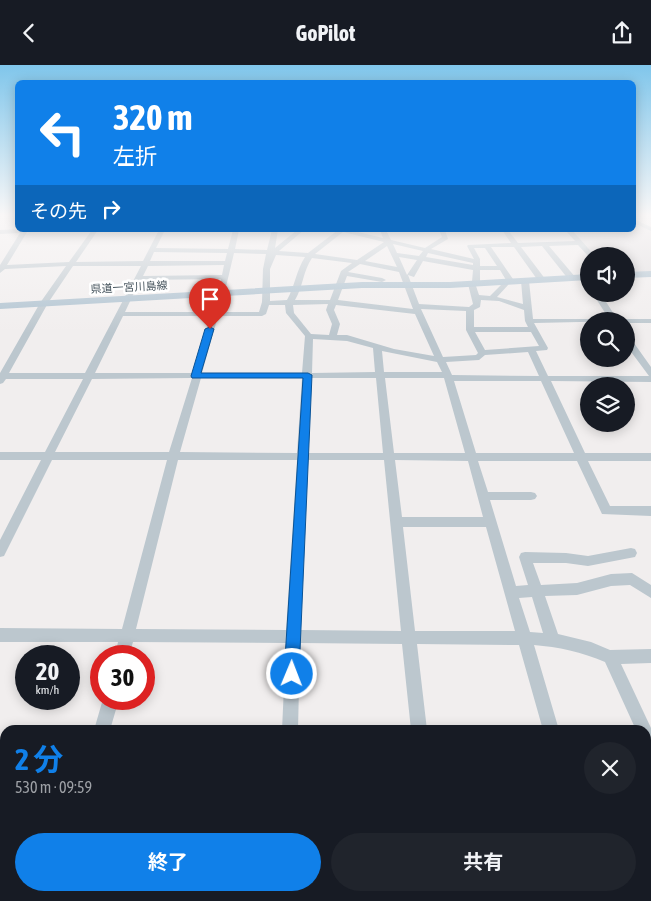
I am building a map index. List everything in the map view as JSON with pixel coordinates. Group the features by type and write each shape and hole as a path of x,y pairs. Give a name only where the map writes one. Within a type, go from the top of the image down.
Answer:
{"main road":[{"path":"635,274 651,273"},
{"name":"県道一宮川島線","path":"0,306 341,286 407,277 474,284 580,278"}],"street":[{"path":"1,269 10,254"},
{"path":"1,378 44,303 78,254"},
{"path":"0,552 129,298 149,254"},
{"path":"125,645 174,455 230,254"},
{"path":"120,314 262,314 266,303 268,262 272,254"},
{"path":"301,254 359,261 407,277"},
{"path":"333,336 336,325 330,310 332,302 341,286 346,271 370,254"},
{"path":"393,254 501,268"},
{"path":"393,254 407,277 417,309 448,377 492,521 550,725"},
{"path":"407,277 424,254"},
{"path":"437,254 476,265"},
{"path":"266,303 332,302 417,309 470,309 477,305 474,284 476,259 474,254"},
{"path":"492,254 508,282 493,297"},
{"path":"522,254 542,280"},
{"path":"552,254 572,278"},
{"path":"290,725 292,637 309,336 290,313 289,303 298,288 303,266 310,255"},
{"path":"1,269 71,264 227,263"},
{"path":"345,273 382,280"},
{"path":"138,278 224,277"},
{"path":"309,336 347,338 439,360 479,357 482,353 544,348 529,321 525,281"},
{"path":"477,297 493,297 529,309"},
{"path":"470,309 470,330 482,353"},
{"path":"529,321 580,321"},
{"path":"635,321 651,321"},
{"path":"470,330 534,329"},
{"path":"377,346 418,725"},
{"path":"531,349 606,511 651,511"},
{"path":"635,352 651,374"},
{"path":"1,378 308,375 651,379"},
{"path":"0,456 651,457"},
{"path":"484,496 531,496"},
{"path":"637,511 651,520"},
{"path":"395,522 492,521"},
{"path":"553,640 525,557 566,558 588,561 631,553"},
{"path":"512,592 577,589 611,580 632,579 651,592"},
{"path":"0,635 525,639 553,640 591,649 610,657 651,655"},
{"path":"610,657 642,725"},
{"path":"103,725 108,710"}],"shaded area":[{"path":"635,254 651,254 651,272 635,273"}],"route":[{"path":"210,329 196,376 308,375 292,637 292,674"}]}
